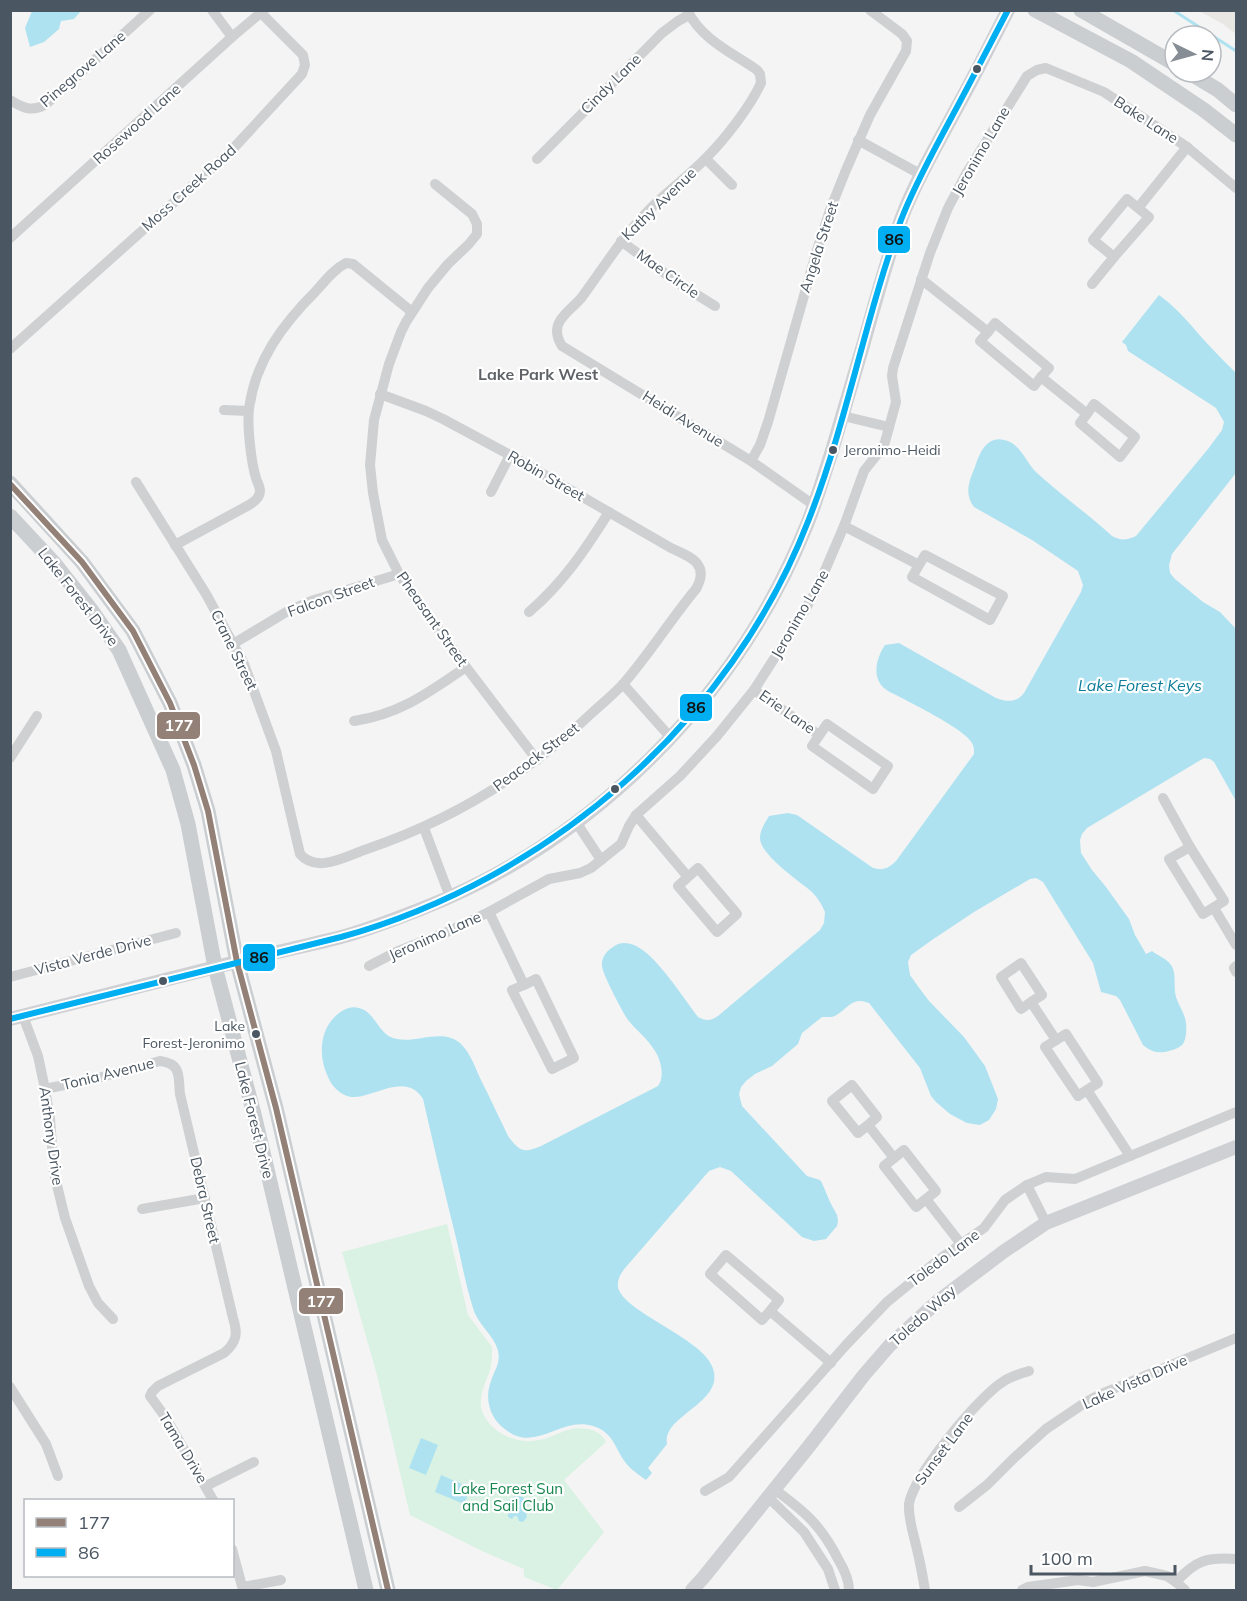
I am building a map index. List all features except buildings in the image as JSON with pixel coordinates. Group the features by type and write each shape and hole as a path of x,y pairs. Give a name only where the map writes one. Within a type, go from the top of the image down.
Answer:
{"main road":[{"path":"17,1018 345,936 450,897 550,842 644,765 671,738 703,702 730,666 785,574 814,506 901,220 920,174 1008,10"},
{"path":"1035,10 1131,61 1204,110 1236,135"},
{"path":"1081,10 1163,57"},
{"path":"1208,84 1236,105"},
{"name":"Lake Forest Drive","path":"10,483 82,562 133,631 170,703 194,765 208,811 237,962 276,1108 388,1590"},
{"name":"Lake Forest Drive","path":"10,516 54,563 119,650 173,770 188,824 215,968 254,1114 366,1590"},
{"name":"Toledo Way","path":"692,1590 704,1578 864,1375 914,1322 965,1279 1046,1223 1236,1147"}],"street":[{"name":"Pinegrove Lane","path":"10,100 29,109 37,109 45,105 150,10"},
{"path":"212,10 232,37"},
{"name":"Angela Street","path":"751,461 760,445 768,422 827,220 858,140 906,51 907,41 902,34 870,10"},
{"name":"Rosewood Lane","path":"10,238 262,12"},
{"name":"Moss Creek Road","path":"10,349 229,153 302,74 305,60 301,52 262,12"},
{"name":"Kathy Avenue","path":"557,330 565,313 580,299 621,241 649,210 706,159 728,134 761,83 757,70 707,36 688,13"},
{"name":"Cindy Lane","path":"537,159 662,33 688,13"},
{"name":"Bake Lane","path":"1046,68 1104,92 1187,147 1236,188"},
{"name":"Jeronimo Lane","path":"369,966 489,912 549,879 580,873 591,868 621,844 636,816 680,776 717,736 754,690 817,589 864,471 883,447 896,402 893,368 921,279 940,227 957,190 1022,81 1037,70 1046,68"},
{"path":"858,140 920,174"},
{"path":"1138,208 1187,147"},
{"path":"706,159 732,185"},
{"name":"Pheasant Street","path":"435,184 472,214 477,224 477,234 428,288 400,332 374,420 371,479 382,540 399,574 466,667 537,759"},
{"path":"1092,284 1149,217 1127,199 1093,240 1114,257"},
{"name":"Mae Circle","path":"621,241 678,283 715,306"},
{"path":"175,545 249,505 258,497 260,492 256,478 248,411 259,370 278,334 295,312 334,271 346,262 350,262 412,312"},
{"path":"921,279 988,332"},
{"path":"995,323 1048,368 1034,386 980,341 988,332 995,323"},
{"name":"Heidi Avenue","path":"557,330 562,346 751,461 814,506"},
{"path":"1041,377 1087,414"},
{"name":"Robin Street","path":"380,394 426,411 510,455 692,558 702,573"},
{"path":"1094,404 1135,438 1120,457 1080,423 1087,414 1094,404"},
{"path":"224,410 248,411"},
{"path":"843,416 889,427"},
{"path":"491,492 510,455"},
{"name":"Crane Street","path":"136,482 206,594 244,664 276,751 300,854 313,864"},
{"path":"529,612 549,595 585,550 609,512"},
{"path":"844,526 919,566"},
{"path":"925,555 1003,596 990,620 912,577 919,566 925,555"},
{"name":"Peacock Street","path":"313,864 332,861 424,828 449,816 495,788 537,759 568,735 623,684 696,589 702,573"},
{"name":"Falcon Street","path":"233,644 288,611 399,574"},
{"path":"354,721 397,710 430,692 466,667"},
{"path":"623,684 671,738"},
{"name":"Erie Lane","path":"754,690 819,735"},
{"path":"10,758 37,716"},
{"name":"Erie Lane","path":"827,724 888,766 873,789 812,746 819,735 827,724"},
{"path":"1163,798 1224,902 1203,914 1169,859 1190,847"},
{"path":"636,816 688,877"},
{"path":"576,822 601,860"},
{"path":"424,828 450,897"},
{"path":"698,868 737,914 717,932 678,886 688,877 698,868"},
{"path":"1214,908 1236,945"},
{"path":"489,912 524,985"},
{"name":"Vista Verde Drive","path":"10,977 176,933"},
{"path":"1236,966 1234,968 1236,972"},
{"path":"536,979 574,1058 552,1069 512,990 524,985 536,979"},
{"path":"1031,1002 1056,1040"},
{"name":"Anthony Drive","path":"17,1018 38,1056 50,1118 54,1173 65,1218 88,1286 98,1303 113,1319"},
{"path":"1066,1034 1098,1083 1087,1090 1078,1096 1046,1047 1066,1034"},
{"name":"Tonia Avenue","path":"45,1089 98,1078 160,1061 170,1063"},
{"name":"Debra Street","path":"150,1396 158,1386 224,1353 231,1347 236,1329 180,1094 176,1067 170,1063"},
{"path":"1087,1090 1130,1156"},
{"name":"Toledo Lane","path":"705,1491 729,1477 887,1302 941,1258 984,1228 1005,1200 1027,1185 1046,1177 1075,1179 1236,1112"},
{"path":"868,1125 894,1158"},
{"path":"904,1150 936,1191 926,1199 916,1207 884,1166 904,1150"},
{"path":"1027,1185 1046,1223"},
{"path":"142,1209 204,1198"},
{"path":"926,1199 961,1244"},
{"path":"726,1255 779,1300 770,1311 762,1320 710,1274 726,1255"},
{"path":"770,1311 831,1363"},
{"name":"Lake Vista Drive","path":"959,1508 1046,1429 1086,1402 1236,1338"},
{"name":"Sunset Lane","path":"925,1590 909,1512 910,1498 915,1486 945,1442 984,1398 1002,1382 1029,1371"},
{"path":"10,1387 46,1444 58,1476"},
{"name":"Tama Drive","path":"150,1396 166,1418 212,1499"},
{"path":"206,1486 254,1462"},
{"path":"771,1493 804,1532 828,1569 835,1590"},
{"path":"771,1493 801,1509 818,1526 845,1572 849,1590"},
{"path":"234,1556 243,1589 281,1580"},
{"path":"1176,1582 1194,1565 1204,1560 1236,1559"},
{"path":"1022,1590 1028,1587 1078,1580 1094,1582 1145,1571 1167,1576 1185,1590"},
{"path":"1083,1590 1094,1582"}],"shaded area":[{"path":"1199,11 1236,11 1236,34"}],"green space":[{"name":"Lake Forest Sun and Sail Club","path":"447,1224 468,1315 492,1347 491,1366 481,1399 482,1411 491,1426 505,1436 522,1441 539,1440 580,1428 597,1432 606,1442 564,1480 604,1532 557,1590 524,1577 524,1569 410,1515 377,1375 342,1252"}],"water":[{"path":"32,10 81,11 74,19 61,21 59,29 44,42 30,47 25,28"},
{"name":"Lake Forest Keys","path":"1159,295 1177,310 1236,373 1236,473 1172,554 1169,565 1170,573 1175,579 1203,602 1220,612 1236,629 1236,801 1214,762 1204,758 1087,828 1080,840 1081,853 1129,919 1146,954 1152,951 1173,968 1176,997 1186,1021 1184,1043 1176,1049 1162,1052 1152,1051 1143,1045 1120,1000 1116,996 1101,992 1093,963 1043,882 1036,878 1030,879 932,940 911,955 908,962 910,975 917,985 929,1001 964,1037 985,1066 998,1099 996,1109 989,1120 980,1125 967,1123 950,1114 936,1102 931,1096 920,1068 869,1003 857,1001 837,1015 822,1017 802,1033 798,1044 772,1066 746,1081 739,1094 742,1106 807,1176 820,1180 837,1215 837,1226 826,1239 814,1241 802,1237 731,1171 720,1167 709,1171 626,1267 619,1279 618,1287 633,1306 693,1345 712,1366 714,1379 711,1390 674,1425 668,1434 667,1444 648,1468 652,1473 646,1480 635,1472 625,1462 609,1436 593,1426 581,1424 570,1426 528,1438 517,1436 506,1430 492,1414 488,1402 489,1388 498,1363 498,1351 475,1314 423,1099 409,1087 400,1086 355,1097 346,1096 338,1091 330,1081 322,1059 323,1041 329,1024 342,1011 357,1007 369,1014 384,1032 393,1038 401,1040 444,1036 453,1038 467,1051 508,1136 520,1149 524,1150 545,1144 658,1086 662,1073 659,1059 649,1042 628,1020 613,993 602,966 606,953 620,943 634,945 651,957 660,967 698,1017 708,1020 718,1016 820,930 824,923 825,912 816,897 773,860 762,845 761,832 769,816 788,813 797,815 873,868 886,868 896,861 974,754 973,745 961,732 884,688 876,672 885,645 899,643 996,698 1015,700 1024,693 1081,592 1083,585 1078,571 1032,540 974,507 968,492 969,482 979,455 986,445 996,440 1010,442 1046,481 1112,536 1124,539 1136,536 1222,430 1224,422 1216,408 1128,351 1122,342"},
{"path":"421,1438 438,1445 426,1475 409,1468"},
{"path":"441,1475 471,1488 464,1504 435,1492"},
{"path":"516,1496 523,1497 526,1502 527,1517 523,1522 519,1521 517,1516 512,1519 508,1517 508,1502"}],"waterway":[{"path":"1173,10 1236,51"}],"transit line":[{"name":"86","path":"10,1019 341,937 418,911 491,876 560,833 624,782 682,725 732,662 775,593 809,519 834,445 888,257 901,220 924,170 1008,10"},
{"name":"177","path":"10,484 82,562 133,631 170,703 194,765 208,811 237,962 276,1108 388,1590"}],"place":[{"name":"Jeronimo-Heidi","path":"833,450"},
{"name":"Lake Forest-Jeronimo","path":"256,1034"}],"district":[{"name":"Lake Park West","path":"538,374"}]}
